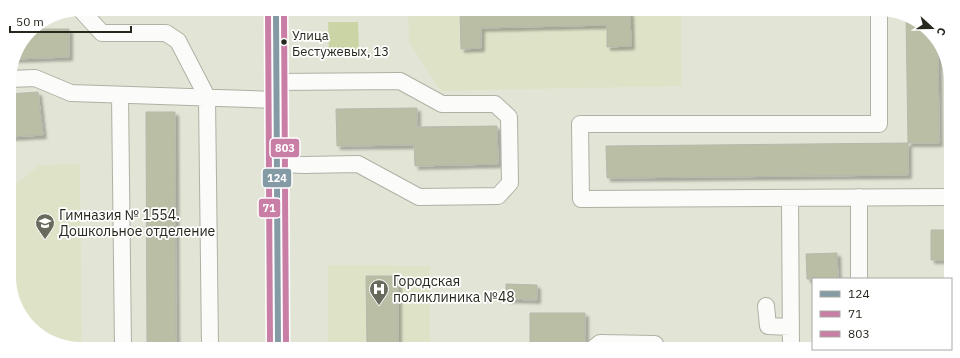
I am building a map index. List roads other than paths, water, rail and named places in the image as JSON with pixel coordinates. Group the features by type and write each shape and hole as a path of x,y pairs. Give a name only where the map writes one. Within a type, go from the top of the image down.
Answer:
{"street":[{"path":"86,16 102,33 166,33 178,41 207,97 210,342"},
{"path":"276,16 278,342"},
{"path":"879,16 879,124 580,124 581,199 944,196"},
{"path":"16,79 35,78 71,93 277,100"},
{"path":"277,82 400,81 442,104 495,104 509,117 510,184 498,196 419,197 358,164 304,166 278,164"},
{"path":"120,95 123,342"},
{"path":"859,197 859,278"},
{"path":"790,198 791,342"},
{"path":"766,306 768,326 791,327"}],"place":[{"name":"Улица Бестужевых, 13","path":"284,42"},
{"name":"Гимназия № 1554. Дошкольное отделение","path":"45,240"},
{"name":"Городская поликлиника №48","path":"379,306"}]}
